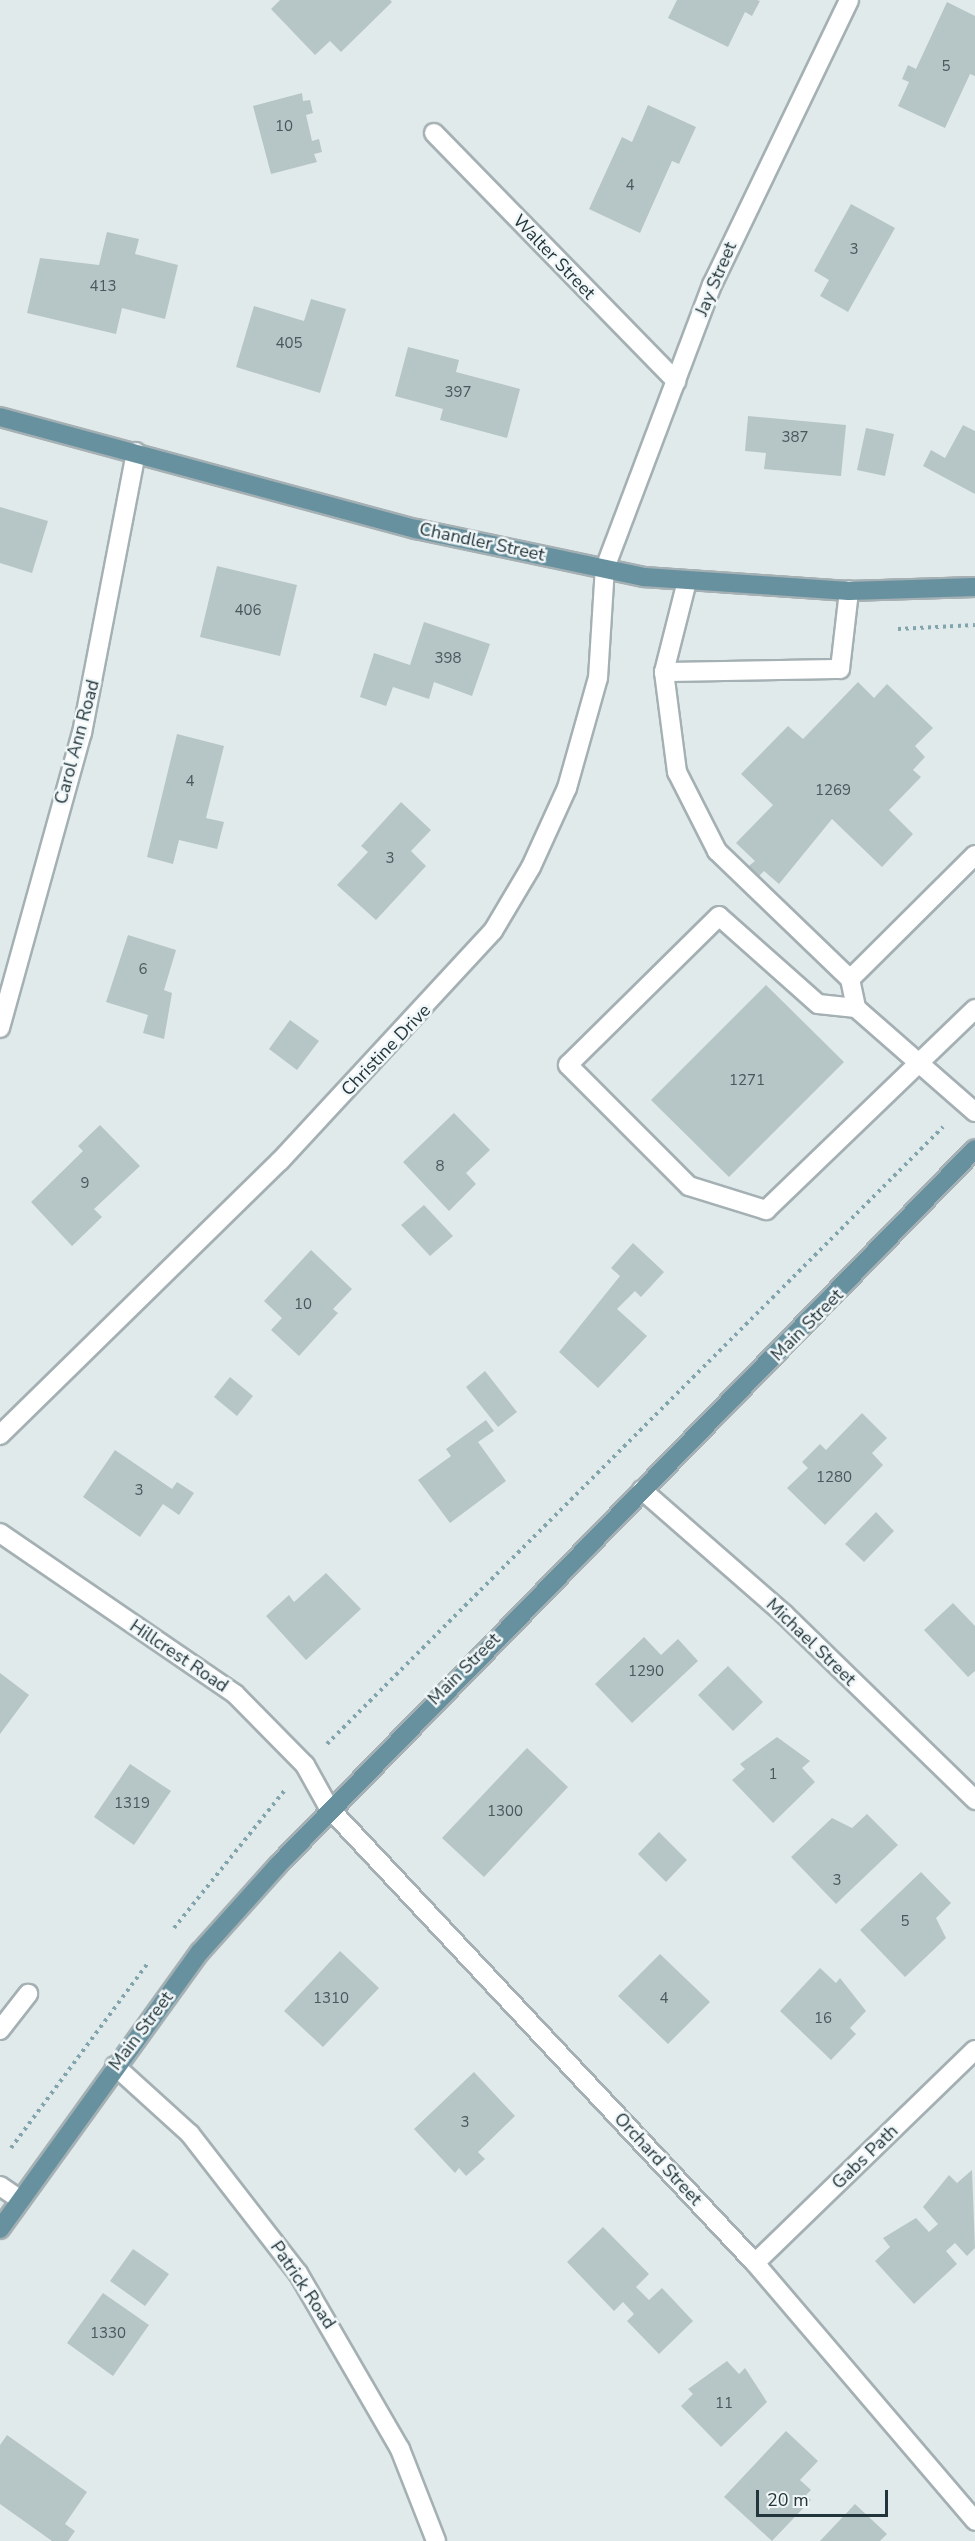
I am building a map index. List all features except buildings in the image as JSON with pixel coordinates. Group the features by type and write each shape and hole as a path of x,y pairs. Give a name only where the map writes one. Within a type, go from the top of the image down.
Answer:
{"main road":[{"name":"Chandler Street","path":"0,417 416,529 605,568 687,581 849,591 975,587"},
{"name":"Main Street","path":"0,2229 115,2066 200,1952 329,1808 975,1149"}],"street":[{"name":"Jay Street","path":"605,568 676,381 752,198 849,0"},
{"name":"Walter Street","path":"434,133 676,381"},
{"name":"Carol Ann Road","path":"0,1028 82,733 136,452"},
{"name":"Christine Drive","path":"0,1435 280,1161 493,931 531,867 567,788 598,678 605,568"},
{"path":"687,581 664,672 677,772 717,851 850,979 856,1008"},
{"path":"664,672 840,669 849,591"},
{"path":"850,979 975,855"},
{"path":"970,1108 922,1064 856,1008 818,1005 719,916 568,1065 688,1186 766,1210 922,1064 975,1010"},
{"name":"Michael Street","path":"642,1490 784,1614 975,1800"},
{"name":"Hillcrest Road","path":"0,1533 235,1694 305,1765 329,1808"},
{"name":"Orchard Street","path":"329,1808 755,2263 975,2521"},
{"path":"0,2030 28,1994"},
{"name":"Gabs Path","path":"755,2263 975,2050"},
{"name":"Patrick Road","path":"115,2066 190,2134 297,2273 400,2449 436,2541"},
{"path":"0,2186 19,2199"}],"path":[{"path":"898,628 975,625"},
{"path":"172,1931 305,1765 970,1108"},
{"path":"11,2148 151,1959"}]}
